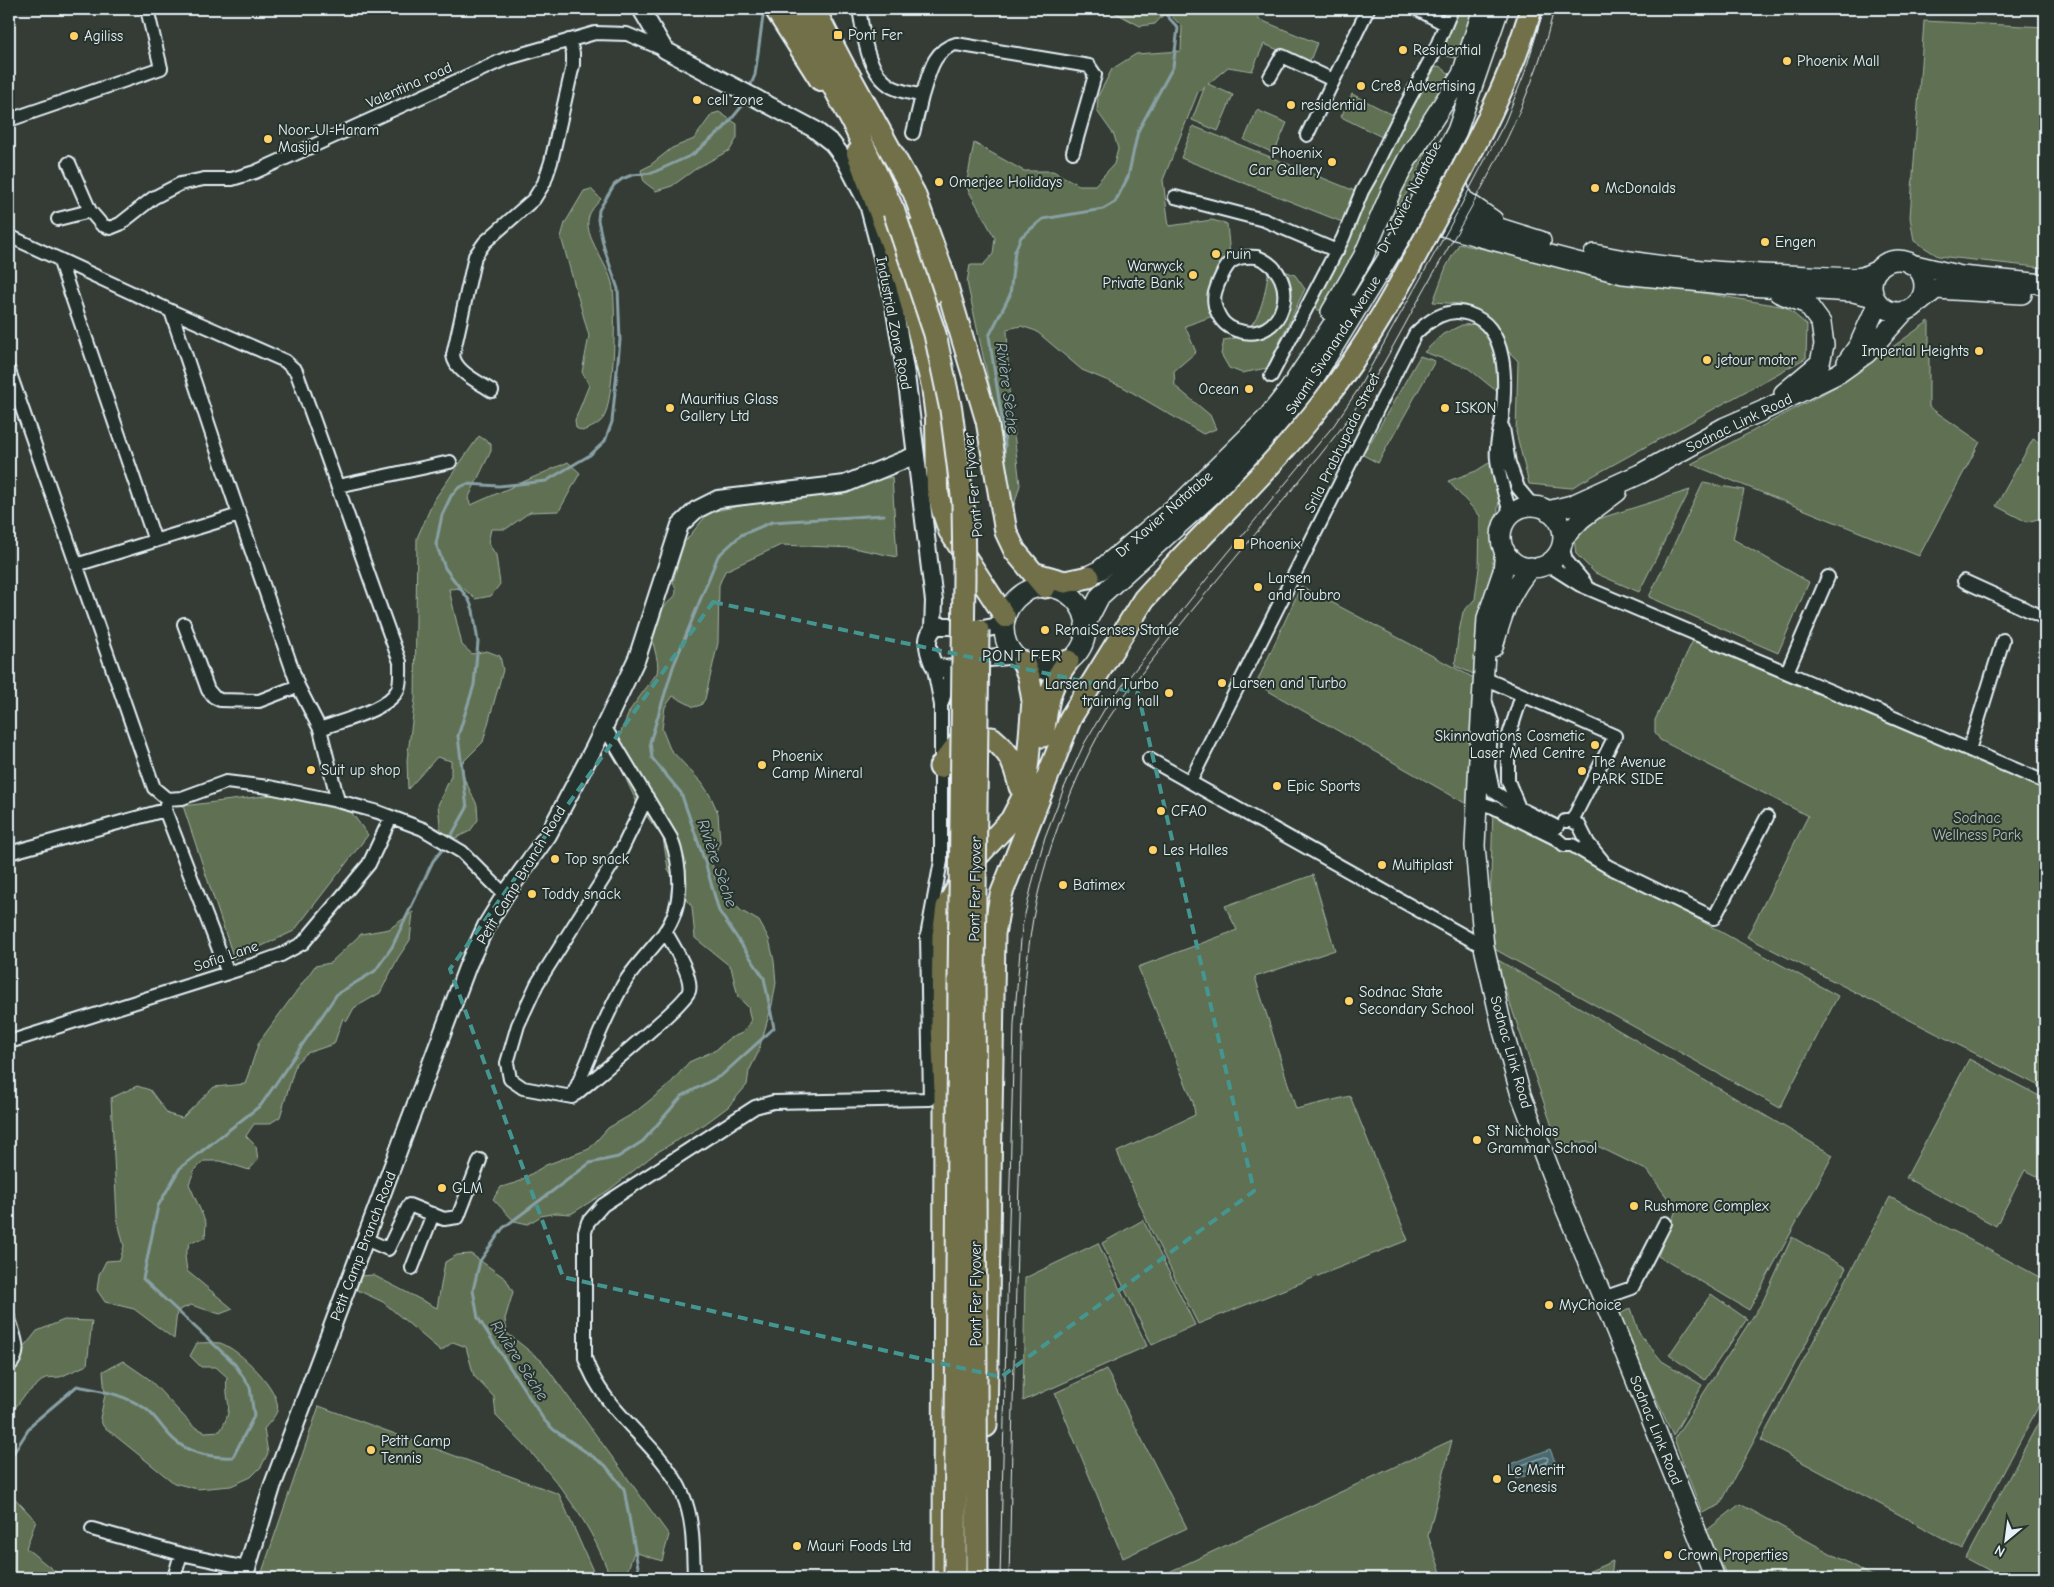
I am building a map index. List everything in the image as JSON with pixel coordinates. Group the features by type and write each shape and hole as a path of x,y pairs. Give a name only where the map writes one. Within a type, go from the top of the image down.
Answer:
{"highway":[{"path":"792,9 900,211"},
{"path":"814,9 914,193 943,273 987,421 1006,532 1015,551 1046,583 1065,582 1089,576"},
{"path":"985,1578 984,1517 992,1189 991,1064 994,934 1001,895 1072,717 1144,599 1297,434 1325,400 1386,310 1489,117 1510,73 1532,9"},
{"path":"848,73 868,115 900,211"},
{"path":"822,82 853,123"},
{"name":"Pont Fer Flyover","path":"900,211 935,334 951,410 963,503 955,1578"},
{"name":"Pont Fer Flyover","path":"900,211 965,408 976,504 979,579 974,982 977,1578"},
{"path":"944,1578 945,1092 942,1024 943,936 947,907 971,863 1011,820 1022,797 1028,760 1033,702 1029,677 1019,658"},
{"path":"1019,851 1039,771 1049,694 1055,678 1068,661"},
{"path":"940,767 962,739 992,738 1004,748 1013,760 1022,797"}],"main road":[{"path":"775,9 822,82 851,136 905,282 932,386 936,418 937,489 942,510 949,531 1005,621"},
{"name":"Dr Xavier Natatabe","path":"1046,583 1089,576 1100,570 1185,499 1267,418 1289,390 1375,262 1401,217 1445,127 1483,9"},
{"name":"Swami Sivananda Avenue","path":"1085,624 1100,596 1241,468 1283,421 1309,386 1386,262 1457,131 1499,9"},
{"path":"1289,390 1363,257 1393,187 1407,160 1461,76"},
{"path":"1457,131 1453,168 1460,194 1464,200 1488,216 1501,228"},
{"path":"1417,185 1415,194 1417,207 1429,219 1439,225 1623,274 1732,285 1853,292 1876,300 1885,309 1894,312 1904,312 1912,309 1936,289 2045,296"},
{"path":"1401,217 1411,208 1436,208 1566,248 1626,261 1716,270 1854,278 1863,277 1891,261 1898,260 1961,276 2045,284"},
{"path":"1386,262 1409,240 1419,236 1432,234 1454,238 1477,236"},
{"path":"1912,264 1918,269 1925,286 1920,302"},
{"path":"1876,300 1872,283 1878,270"},
{"path":"1732,285 1785,294 1807,304 1821,323 1824,345 1820,362 1762,411"},
{"name":"Sodnac Link Road","path":"1839,373 1859,344 1876,300"},
{"name":"Sodnac Link Road","path":"1541,509 1572,505 1640,474 1725,427 1839,373 1867,353 1904,312"},
{"name":"Sodnac Link Road","path":"1562,542 1581,519 1640,474"},
{"path":"1525,507 1541,509 1559,522 1562,542 1553,559 1539,566 1516,563 1505,551 1502,544 1503,528 1511,514 1525,507"},
{"name":"Sodnac Link Road","path":"1505,551 1503,571 1487,618 1477,802 1475,846 1484,947 1503,1031 1521,1094 1554,1181 1715,1578"},
{"name":"Sodnac Link Road","path":"1484,681 1506,606 1518,581 1539,566"},
{"path":"1046,583 1071,596 1080,606 1085,624 1085,633 1082,645 1068,661 1051,668 1038,668 1019,658 1007,644 1005,621 1010,605 1020,595 1046,583"}],"street":[{"path":"9,120 161,68 147,9"},
{"path":"641,9 665,50"},
{"path":"859,9 867,54 880,78 893,87 922,96"},
{"path":"1307,135 1368,9"},
{"path":"1417,9 1446,24"},
{"path":"1271,376 1337,251 1349,226 1362,190 1433,55 1452,9"},
{"name":"Valentina road","path":"69,163 90,211 102,224 110,228 120,224 153,198 180,184 204,179 232,179 255,172 505,59 595,33 627,34 665,50"},
{"path":"492,391 461,369 454,361 453,355 471,268 479,248 534,199 544,183 551,162 573,65 573,53 569,40"},
{"path":"913,133 922,96 938,53 946,46 956,44 1092,68 1094,75 1073,152"},
{"name":"Industrial Zone Road","path":"665,50 814,129 832,143 845,160 868,204 892,295 906,375 934,601 939,614 940,627"},
{"path":"1270,77 1282,56 1333,80"},
{"path":"1175,198 1264,220 1337,251"},
{"path":"58,220 90,211"},
{"path":"9,236 285,361 296,371 338,486 359,552 400,662 398,690 391,699 382,706 320,729"},
{"path":"1257,257 1270,262 1280,275 1284,286 1285,298 1282,310 1277,319 1266,329 1255,334 1227,327 1221,319 1213,296 1222,271 1231,262 1240,258 1257,257"},
{"path":"59,259 155,541"},
{"path":"1282,310 1302,315"},
{"path":"171,311 298,686 320,729 338,801"},
{"name":"Srila Prabhupada Street","path":"1190,782 1415,334 1426,323 1438,315 1465,313 1477,317 1491,328 1501,355 1504,387 1502,418"},
{"path":"9,370 154,788 166,805 228,973"},
{"path":"1502,418 1509,463 1518,488 1541,509"},
{"path":"1502,418 1497,438 1496,458 1502,487 1511,514"},
{"name":"Petit Camp Branch Road","path":"245,1573 272,1487 468,965 486,926 548,835 637,658 680,525 696,510 718,499 845,484 916,455"},
{"path":"338,486 450,462"},
{"path":"76,565 239,514"},
{"path":"1562,542 1566,560 1592,590"},
{"path":"1539,566 2045,782"},
{"path":"1786,672 1828,577"},
{"path":"1964,582 2045,618"},
{"path":"694,1578 692,1525 683,1495 671,1473 604,1396 591,1374 585,1358 584,1232 594,1213 603,1205 755,1107 773,1102 930,1099 927,936 941,861 941,705 927,642 940,627 972,631 1005,621"},
{"path":"184,624 208,690 214,697 220,700 259,701 298,686"},
{"path":"1969,750 2003,640"},
{"path":"933,664 943,669 954,668 980,659 1019,658"},
{"path":"941,705 954,668"},
{"path":"1484,681 1522,695 1614,736 1572,821"},
{"path":"1484,681 1492,722 1488,767 1493,790 1557,833 1564,845 1572,845 1579,841 1582,833"},
{"path":"1519,808 1508,781 1508,752 1509,735 1522,695"},
{"path":"572,1098 601,1027 623,985 666,931 677,905 680,876 678,856 671,838 604,726"},
{"path":"1148,759 1484,947"},
{"path":"9,853 166,805 226,782 269,787 338,801 423,829 462,852 506,895"},
{"path":"1477,802 1500,795"},
{"path":"572,1098 522,1088 510,1079 508,1063 518,1026 537,984 622,849 647,797"},
{"path":"1477,802 1557,833"},
{"path":"1572,845 1609,867 1714,918 1767,816"},
{"name":"Sofia Lane","path":"9,1042 228,973 281,954 303,943 369,864 391,817"},
{"path":"1557,833 1563,821 1572,821 1579,825 1582,833 1609,867"},
{"path":"572,1098 673,1010 689,993 690,981 666,931"},
{"path":"365,1240 388,1249 409,1205 444,1219 458,1217 480,1160"},
{"path":"412,1268 433,1214"},
{"path":"1603,1298 1632,1288 1665,1223"},
{"path":"9,1319 17,1352 15,1359 9,1366"},
{"path":"92,1528 245,1573"},
{"path":"174,1578 181,1554"}],"highlighted area":[{"path":"713,602 1138,693 1254,1191 1001,1377 563,1277 450,969"}],"green space":[{"path":"1079,9 1262,9 1258,19 1317,43 1309,63 1264,44 1252,71 1228,67 1208,84 1233,95 1218,131 1192,120 1205,86 1198,92 1163,180 1169,226 1212,220 1227,224 1231,266 1215,289 1213,316 1185,326 1196,352 1174,371 1175,386 1210,415 1216,429 1203,434 1123,387 1082,370 1036,331 1021,326 1007,329 1009,390 1020,485 1013,509 1004,494 993,402 967,282 970,265 983,265 993,254 995,238 966,186 974,143 1024,171 1053,171 1079,185 1095,185 1114,164 1118,149 1114,135 1097,111 1098,96 1112,69 1136,54 1181,51 1182,27 1167,11 1155,24 1140,26 1114,12 1085,13"},
{"path":"1458,9 1478,9 1463,46 1455,58 1442,55 1442,47"},
{"path":"1924,21 2045,27 2045,268 1938,256 1914,241 1910,217"},
{"path":"1439,66 1450,74 1442,93 1385,193 1326,311 1317,310 1310,304 1335,254 1342,257 1369,187 1430,69"},
{"path":"1352,94 1399,118 1388,140 1341,117"},
{"path":"1451,95 1414,180 1365,267 1366,259"},
{"path":"1257,110 1287,123 1274,153 1244,140"},
{"path":"719,112 737,124 737,138 730,150 697,168 672,186 656,191 644,182 641,170 672,148 694,139 712,114"},
{"path":"1193,126 1360,193 1347,224 1181,158"},
{"path":"591,189 601,199 593,208 588,226 612,283 614,294 614,351 610,392 604,417 597,424 582,431 576,428 575,420 589,385 582,372 589,336 561,237 565,223 584,191"},
{"path":"1459,244 1657,285 1786,307 1807,325 1806,358 1571,488 1529,484 1516,432 1518,361 1486,329 1497,345 1500,394 1468,368 1424,352 1443,334 1462,325 1481,324 1461,304 1433,302 1446,267"},
{"path":"1282,270 1295,275 1305,289 1267,368 1242,373 1229,368 1221,354 1224,340 1237,337 1252,324 1257,317 1263,300 1268,274"},
{"path":"1929,321 1929,407 1980,442 1919,556 1691,464 1839,385"},
{"path":"1420,356 1435,361 1378,463 1363,455"},
{"path":"479,436 491,444 491,451 468,499 471,505 568,462 580,473 559,511 530,512 506,529 491,529 488,543 496,555 500,584 491,596 475,599 463,588 449,589 462,645 472,654 487,651 500,656 503,670 483,742 462,763 464,778 477,805 478,820 470,831 456,838 441,834 438,805 451,776 451,761 437,757 408,789 407,760 415,699 417,538 434,500"},
{"path":"2033,439 2045,445 2045,517 2027,522 1996,506"},
{"path":"1503,454 1492,574 1478,676 1455,666 1463,612 1475,599 1479,568 1480,516 1448,481 1476,471"},
{"path":"892,477 897,557 853,548 781,545 725,571 719,585 718,643 705,699 701,705 694,707 673,696 665,707 662,729 670,749 702,783 718,813 720,842 712,862 715,879 740,910 759,921 769,939 774,961 776,983 772,1005 758,1053 749,1071 747,1085 728,1107 705,1124 656,1153 609,1190 571,1214 556,1213 541,1216 528,1224 514,1221 493,1199 501,1187 516,1183 546,1165 589,1149 608,1128 634,1113 669,1085 689,1062 716,1050 728,1039 742,1033 751,1022 748,1007 738,997 731,967 695,938 692,907 668,869 663,838 637,803 613,751 630,710 657,673 658,667 652,638 654,626 660,612 674,597 676,591 673,582 683,544 709,512"},
{"path":"1703,483 1744,490 1733,539 1809,582 1778,653 1649,597"},
{"path":"1690,490 1639,592 1595,573 1576,554 1574,539 1598,519"},
{"path":"1301,586 1474,678 1470,806 1256,684"},
{"name":"Sodnac Wellness Park","path":"1696,634 2045,783 2045,1089 1747,937 1808,816 1660,740 1655,732 1655,720"},
{"path":"272,795 351,812 368,835 294,931 234,959 183,806"},
{"path":"1493,807 1838,996 1780,1108 1489,946"},
{"path":"1313,875 1335,950 1255,977 1296,1109 1350,1096 1408,1240 1198,1324 1150,1228 1117,1152 1195,1115 1193,1102 1138,967 1237,930 1225,906"},
{"path":"413,912 410,940 398,958 380,993 354,1008 347,1021 343,1018 334,1044 307,1053 296,1063 280,1117 269,1124 254,1124 246,1136 256,1146 258,1160 249,1170 221,1161 204,1161 194,1171 189,1184 206,1223 205,1238 190,1242 185,1256 187,1271 233,1309 220,1314 191,1305 177,1311 174,1339 134,1309 105,1302 97,1290 99,1275 106,1261 120,1260 124,1246 117,1218 111,1098 137,1086 150,1090 168,1114 182,1118 214,1087 245,1084 259,1042 315,966 330,963 361,934 389,929"},
{"path":"1498,960 1833,1155 1749,1310 1658,1256 1676,1210 1648,1171 1587,1141 1559,1147 1502,980"},
{"path":"1969,1059 2045,1099 2045,1180 2025,1170 1996,1226 1906,1178"},
{"path":"1890,1197 2045,1280 2045,1394 1963,1549 1761,1440"},
{"path":"1143,1220 1195,1325 1152,1345 1102,1243"},
{"path":"1792,1237 1846,1268 1720,1505 1702,1513 1674,1439 1763,1301"},
{"path":"1098,1243 1147,1346 1023,1401 1025,1278"},
{"path":"471,1254 506,1279 513,1292 505,1319 507,1333 542,1361 669,1535 662,1561 634,1552 625,1578 610,1578 590,1533 563,1491 496,1416 494,1397 474,1376 466,1347 453,1342 441,1351 383,1302 355,1289 360,1276 373,1275 437,1308 445,1262 457,1255"},
{"path":"1711,1294 1747,1319 1705,1380 1669,1355"},
{"path":"1631,1308 1639,1333 1662,1361 1702,1385 1673,1436 1618,1315"},
{"path":"64,1320 92,1321 87,1365 60,1377 45,1378 24,1396 15,1408 9,1430 9,1366 37,1331"},
{"path":"197,1343 220,1343 248,1361 266,1382 277,1403 276,1413 264,1429 268,1453 261,1467 251,1477 231,1486 197,1489 174,1483 103,1426 100,1418 105,1395 103,1371 123,1361 149,1379 193,1426 205,1432 220,1431 225,1422 228,1409 227,1377 216,1367 201,1367 190,1356"},
{"path":"1106,1369 1187,1528 1123,1558 1055,1393"},
{"name":"Petit Camp Tennis","path":"319,1406 559,1494 596,1578 260,1578"},
{"path":"2045,1410 2045,1578 2003,1578 1966,1558"},
{"path":"1452,1440 1428,1536 1443,1578 1156,1578"},
{"path":"9,1492 36,1521 26,1548 63,1578 9,1578"},
{"path":"1740,1504 1876,1578 1728,1578 1706,1531"},
{"path":"1613,1561 1611,1578 1574,1578"}],"water":[{"path":"1550,1449 1556,1464 1517,1479 1511,1464"}],"waterway":[{"name":"Industrial Zone Road","path":"749,89 755,75 764,9"},
{"name":"Rivière Sèche","path":"1003,459 1005,446 1004,432 989,336 1010,295 1015,251 1021,237 1043,219 1103,209 1115,202 1128,177 1138,131 1173,67 1178,28 1161,9"},
{"name":"Industrial Zone Road","path":"449,840 467,808 458,736 474,685 478,642 473,610 469,600 445,568 436,544 442,515 451,496 458,488 467,484 499,486 546,481 590,455 605,441 612,422 620,340 618,289 604,248 598,220 599,210 614,185 622,179 632,175 652,173 692,155 724,128 743,105 746,97"},
{"name":"Rivière Sèche","path":"640,1578 624,1489 605,1465 554,1430 544,1420 478,1318 473,1290 480,1261 503,1228 590,1163 618,1157 643,1141 682,1096 722,1075 774,1028 764,978 719,911 705,862 681,793 652,758 650,742 673,667 718,556 741,535 772,522 884,515"},
{"path":"9,1460 32,1424 77,1386 113,1394 138,1404 146,1409 173,1439 190,1450 211,1456 233,1457 254,1416 250,1387 234,1363 143,1279 158,1206 180,1168 261,1105 337,994 375,971 392,947 433,861 446,845"},
{"path":"9,1571 14,1578"}],"tram line":[{"path":"1000,1578 1014,1024 1022,927 1045,837 1084,744 1107,705 1217,566 1334,425 1357,391 1449,228 1505,122 1525,72 1544,9"},
{"path":"1009,1578 1024,993 1035,908 1054,839 1090,751 1116,707 1339,431 1374,380 1500,154 1531,83 1554,9"}],"place":[{"name":"Pont Fer","path":"838,35"},
{"name":"Agiliss","path":"74,36"},
{"name":"Residential","path":"1403,50"},
{"name":"Phoenix Mall","path":"1787,61"},
{"name":"Cre8 Advertising","path":"1361,86"},
{"name":"cell zone","path":"697,100"},
{"name":"residential","path":"1291,105"},
{"name":"Noor-Ul-Haram Masjid","path":"268,139"},
{"name":"Phoenix Car Gallery","path":"1332,162"},
{"name":"Omerjee Holidays","path":"939,182"},
{"name":"McDonalds","path":"1595,188"},
{"name":"Engen","path":"1765,242"},
{"name":"ruin","path":"1216,254"},
{"name":"Warwyck Private Bank","path":"1193,275"},
{"name":"Imperial Heights","path":"1979,351"},
{"name":"jetour motor","path":"1707,360"},
{"name":"Ocean","path":"1249,389"},
{"name":"Mauritius Glass Gallery Ltd","path":"670,408"},
{"name":"ISKON","path":"1445,408"},
{"name":"Phoenix","path":"1239,544"},
{"name":"Larsen and Toubro","path":"1258,587"},
{"name":"RenaiSenses Statue","path":"1045,630"},
{"name":"Larsen and Turbo","path":"1222,683"},
{"name":"Larsen and Turbo training hall","path":"1169,693"},
{"name":"Skinnovations Cosmetic Laser Med Centre","path":"1595,745"},
{"name":"Phoenix Camp Mineral","path":"762,765"},
{"name":"Suit up shop","path":"311,770"},
{"name":"The Avenue PARK SIDE","path":"1582,771"},
{"name":"Epic Sports","path":"1277,786"},
{"name":"CFAO","path":"1161,811"},
{"name":"Les Halles","path":"1153,850"},
{"name":"Top snack","path":"555,859"},
{"name":"Multiplast","path":"1382,865"},
{"name":"Batimex","path":"1063,885"},
{"name":"Toddy snack","path":"532,894"},
{"name":"Sodnac State Secondary School","path":"1349,1001"},
{"name":"St Nicholas Grammar School","path":"1477,1140"},
{"name":"GLM","path":"442,1188"},
{"name":"Rushmore Complex","path":"1634,1206"},
{"name":"MyChoice","path":"1549,1305"},
{"name":"Petit Camp Tennis","path":"371,1450"},
{"name":"Le Meritt Genesis","path":"1497,1479"},
{"name":"Mauri Foods Ltd","path":"797,1546"},
{"name":"Crown Properties","path":"1668,1555"}],"district":[{"name":"PONT FER","path":"1022,655"}]}
